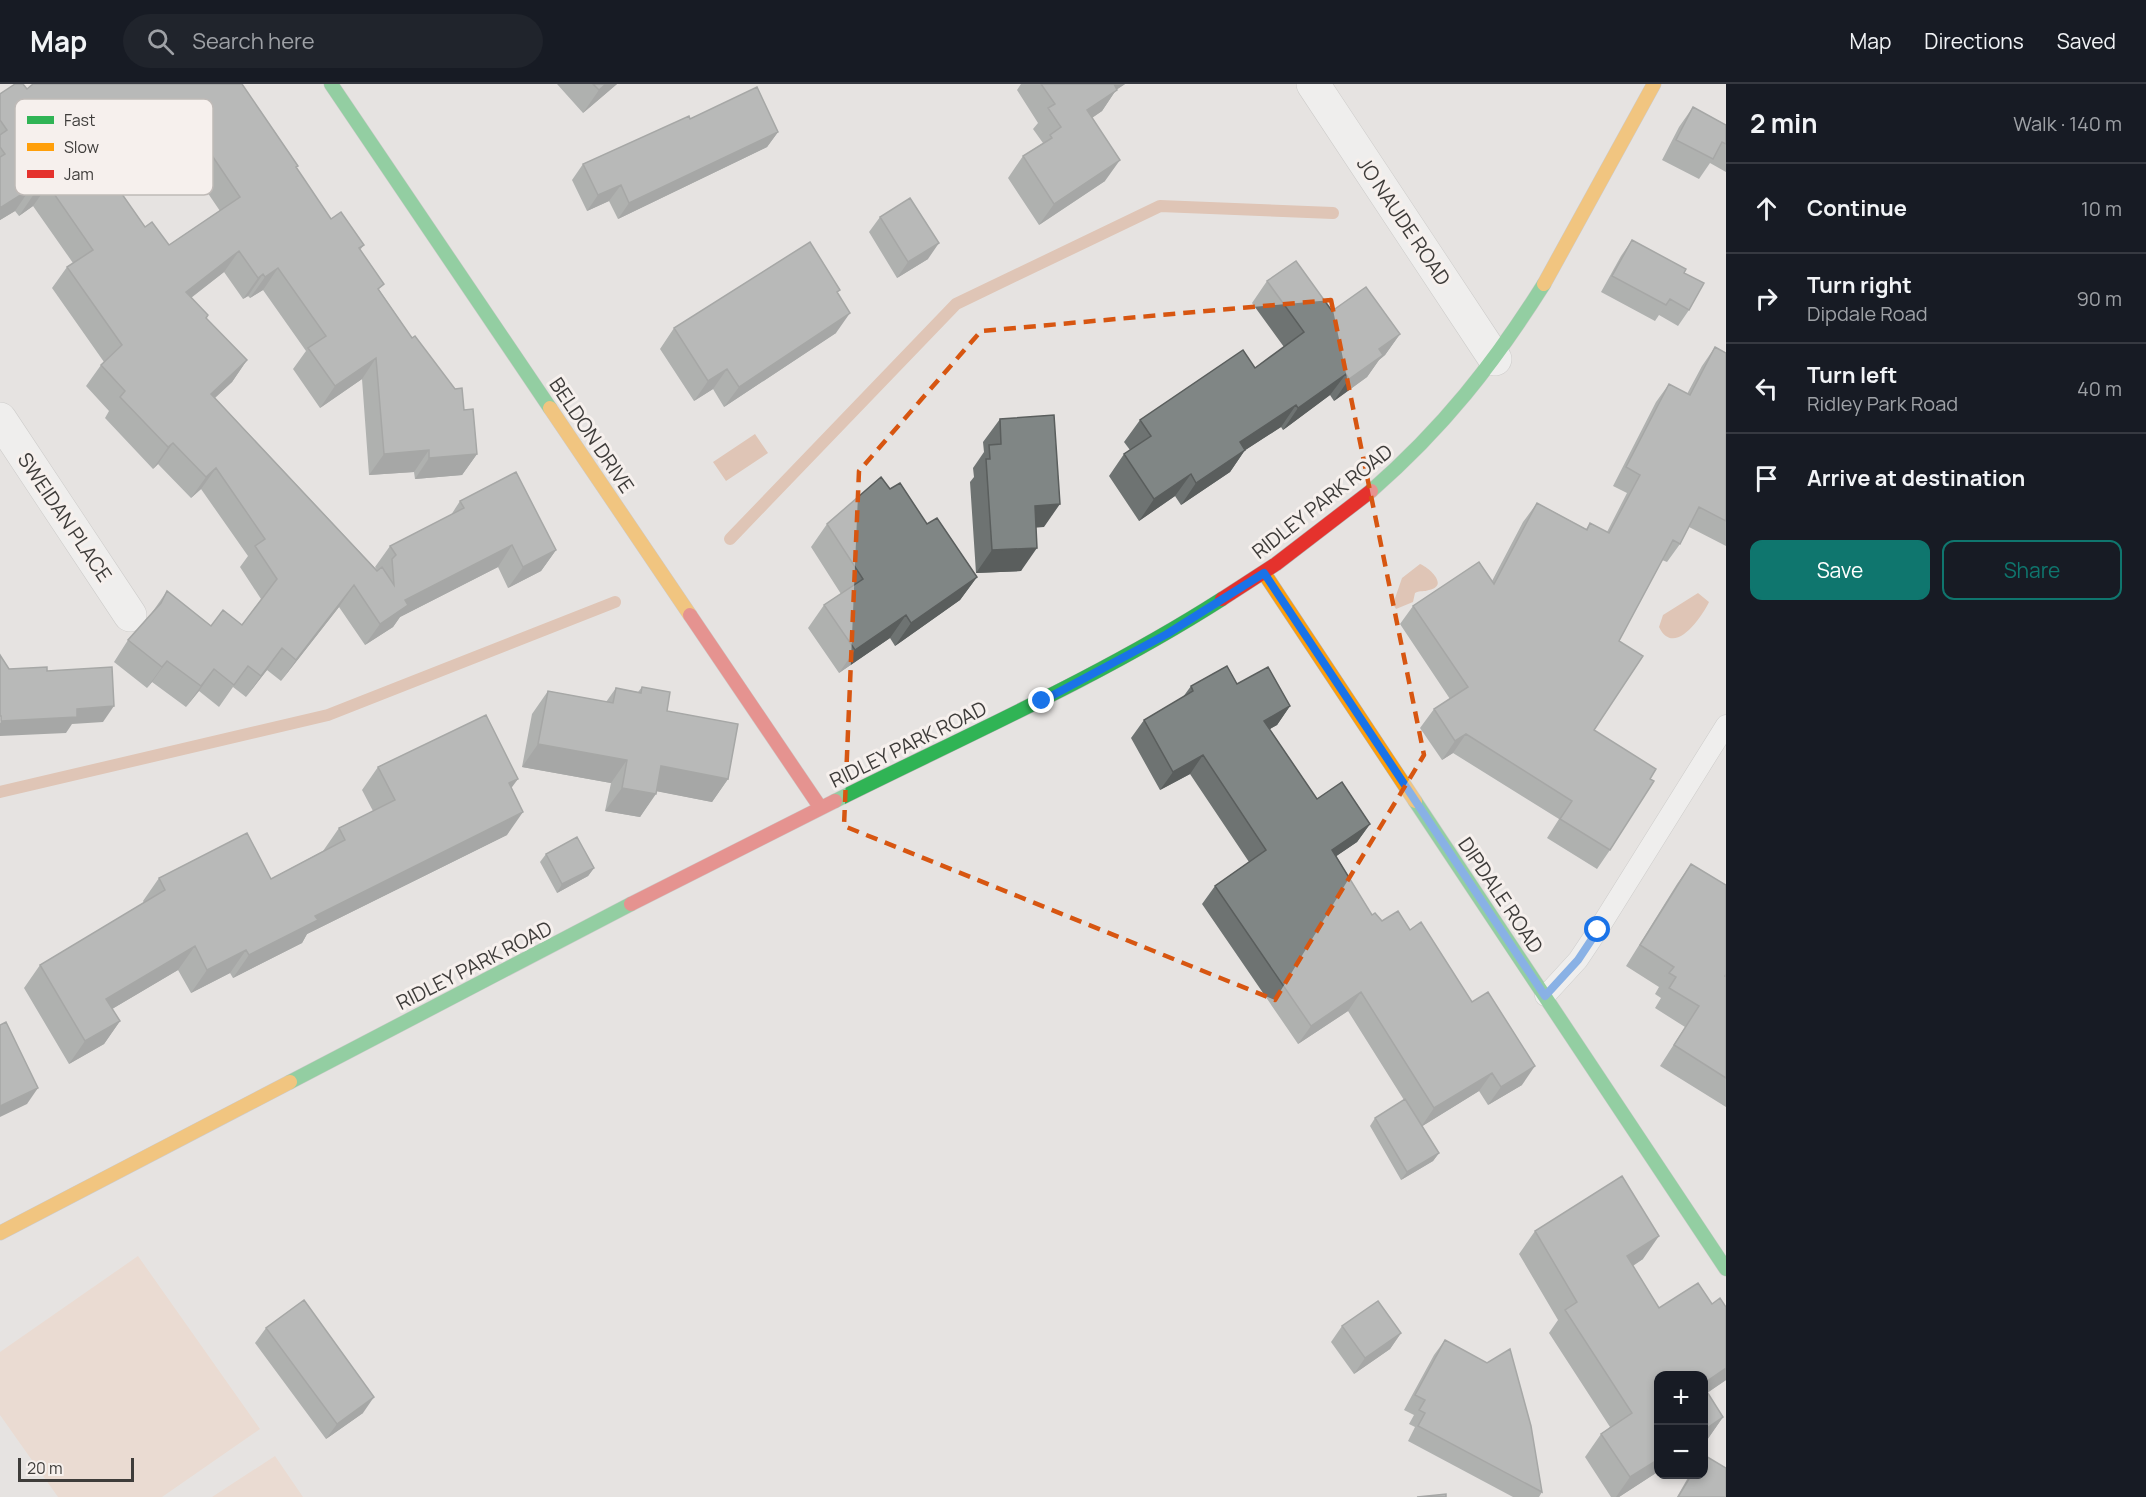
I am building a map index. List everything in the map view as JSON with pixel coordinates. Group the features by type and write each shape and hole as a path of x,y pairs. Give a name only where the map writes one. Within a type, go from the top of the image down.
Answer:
{"street":[{"name":"BELDON DRIVE","path":"331,84 820,807"},
{"name":"JO NAUDE ROAD","path":"1313,84 1495,359"},
{"name":"RIDLEY PARK ROAD","path":"0,1233 820,807 1042,701 1167,634 1264,573 1341,516 1412,455 1464,399 1495,359 1548,278 1654,84"},
{"name":"SWEIDAN PLACE","path":"0,420 130,615"},
{"name":"DIPDALE ROAD","path":"1264,573 1726,1269"}],"lane":[{"path":"1545,996 1578,960 1726,725"}],"highlighted area":[{"path":"1331,300 1424,755 1275,1000 844,826 859,471 981,331"}],"shaded area":[{"path":"755,434 768,453 726,481 713,462"},
{"path":"1420,564 1433,573 1438,581 1437,585 1427,591 1415,593 1413,602 1396,609 1393,604 1402,578"},
{"path":"1698,593 1709,602 1694,625 1680,637 1672,638 1665,635 1659,627 1663,615"},
{"path":"138,1256 260,1429 162,1497 58,1497 0,1415 0,1352"},
{"path":"275,1456 303,1497 212,1497"}],"building":[{"path":"15,84 23,84 27,89 33,84 242,84 331,219 341,212 364,245 359,248 384,284 378,289 412,338 415,336 455,389 462,388 464,410 473,409 477,454 429,458 429,450 384,454 376,358 335,386 308,348 326,336 278,268 265,277 263,274 258,278 239,251 186,292 208,315 206,318 247,360 211,394 377,571 382,567 394,585 392,559 396,555 390,546 464,508 460,501 516,472 556,550 523,567 512,545 405,600 408,605 380,624 354,585 296,660 282,648 261,676 248,666 234,685 214,669 201,686 167,661 162,667 128,640 161,603 167,591 211,626 223,610 242,625 277,579 255,546 265,539 216,468 206,477 173,443 168,447 120,397 125,391 101,365 122,345 67,267 93,250 55,195 123,195 145,227 152,222 169,245 240,197 213,157 213,99 15,99 15,195 21,195 0,208 0,157 5,154 0,147 0,135 7,130 0,120 0,94"},
{"path":"593,84 606,84 599,90"},
{"path":"1041,84 1114,84 1117,90 1087,110 1120,160 1054,204 1023,156 1052,138 1050,135 1061,127 1048,108 1055,104"},
{"path":"757,87 778,132 629,203 621,185 598,195 583,164 689,116 690,119"},
{"path":"1693,107 1726,125 1726,144 1722,142 1713,159 1676,140"},
{"path":"910,198 939,243 908,262 880,217"},
{"path":"1632,240 1686,269 1684,273 1704,283 1689,310 1670,299 1666,305 1612,276"},
{"path":"810,242 840,290 837,292 850,313 739,387 727,369 708,381 674,328"},
{"path":"1296,261 1332,311 1366,287 1400,334 1379,349 1383,355 1349,379 1346,374 1298,408 1296,405 1240,442 1245,450 1196,483 1191,474 1154,499 1124,454 1151,436 1140,420 1243,350 1255,368 1304,332 1267,281"},
{"path":"1715,347 1726,353 1726,521 1699,507 1680,544 1673,540 1619,641 1643,656 1594,730 1656,769 1650,779 1654,781 1610,850 1560,819 1572,801 1466,734 1455,741 1434,709 1468,687 1413,606 1479,562 1494,584 1537,503 1587,530 1590,523 1609,533 1640,475 1626,467 1669,384 1690,395"},
{"path":"1054,415 1060,504 1035,506 1037,548 992,550 986,459 990,459 989,445 1001,444 1000,419"},
{"path":"881,477 890,489 900,483 927,524 937,518 977,577 911,623 906,615 855,650 824,605 863,579 827,524"},
{"path":"0,655 9,669 47,667 47,671 112,667 114,706 77,709 77,717 1,721"},
{"path":"1227,666 1237,684 1268,667 1290,706 1264,721 1317,799 1342,782 1370,824 1332,850 1372,915 1375,913 1382,921 1398,911 1410,930 1421,922 1472,1002 1488,992 1535,1066 1501,1087 1492,1073 1434,1108 1361,992 1311,1026 1215,886 1266,850 1203,755 1173,772 1144,720 1193,691 1191,686"},
{"path":"642,687 670,692 667,711 738,724 728,779 661,766 656,794 622,788 627,760 538,744 548,691 613,703 616,688 641,693"},
{"path":"486,715 518,779 509,783 523,812 315,916 318,920 249,955 246,950 207,970 195,946 106,999 120,1021 85,1041 40,965 165,890 159,878 247,833 271,879 345,840 339,828 395,800 378,767"},
{"path":"577,837 594,868 562,884 546,854"},
{"path":"1691,864 1726,885 1726,1078 1674,1045 1699,1006 1669,988 1676,977 1669,973 1674,967 1640,945"},
{"path":"6,1022 38,1088 0,1106 0,1025"},
{"path":"1405,1099 1439,1153 1407,1172 1375,1118"},
{"path":"1622,1176 1659,1236 1627,1256 1659,1308 1698,1283 1712,1304 1720,1298 1726,1307 1726,1368 1708,1380 1708,1371 1654,1371 1654,1462 1630,1477 1601,1434 1632,1413 1565,1310 1577,1302 1535,1231"},
{"path":"304,1300 374,1397 337,1424 266,1328"},
{"path":"1378,1301 1401,1333 1365,1358 1342,1326"},
{"path":"1445,1340 1487,1363 1510,1349 1531,1426 1542,1492 1418,1426 1425,1413 1419,1410 1425,1400 1415,1395"},
{"path":"1708,1393 1723,1417 1708,1427"},
{"path":"1708,1457 1726,1468 1726,1497 1678,1497 1689,1479 1708,1479"},
{"path":"1446,1494 1446,1497 1417,1497"}],"waterway":[{"path":"730,539 956,304 1160,206 1333,213"},
{"path":"0,792 328,715 615,602"}],"traffic: fast":[{"path":"331,84 550,408"},
{"path":"1371,491 1421,443 1465,394 1506,342 1544,284"},
{"path":"835,801 1080,680 1222,599"},
{"path":"1415,801 1726,1269"},
{"path":"290,1082 631,904"}],"traffic: slow":[{"path":"1544,284 1654,84"},
{"path":"550,408 690,615"},
{"path":"1264,573 1415,801"},
{"path":"0,1233 290,1082"}],"traffic: jam":[{"path":"1222,599 1276,564 1371,491"},
{"path":"690,615 820,807"},
{"path":"631,904 835,801"}],"route":[{"path":"1042,701 1167,634 1264,573 1545,996 1578,960 1598,930"}]}
